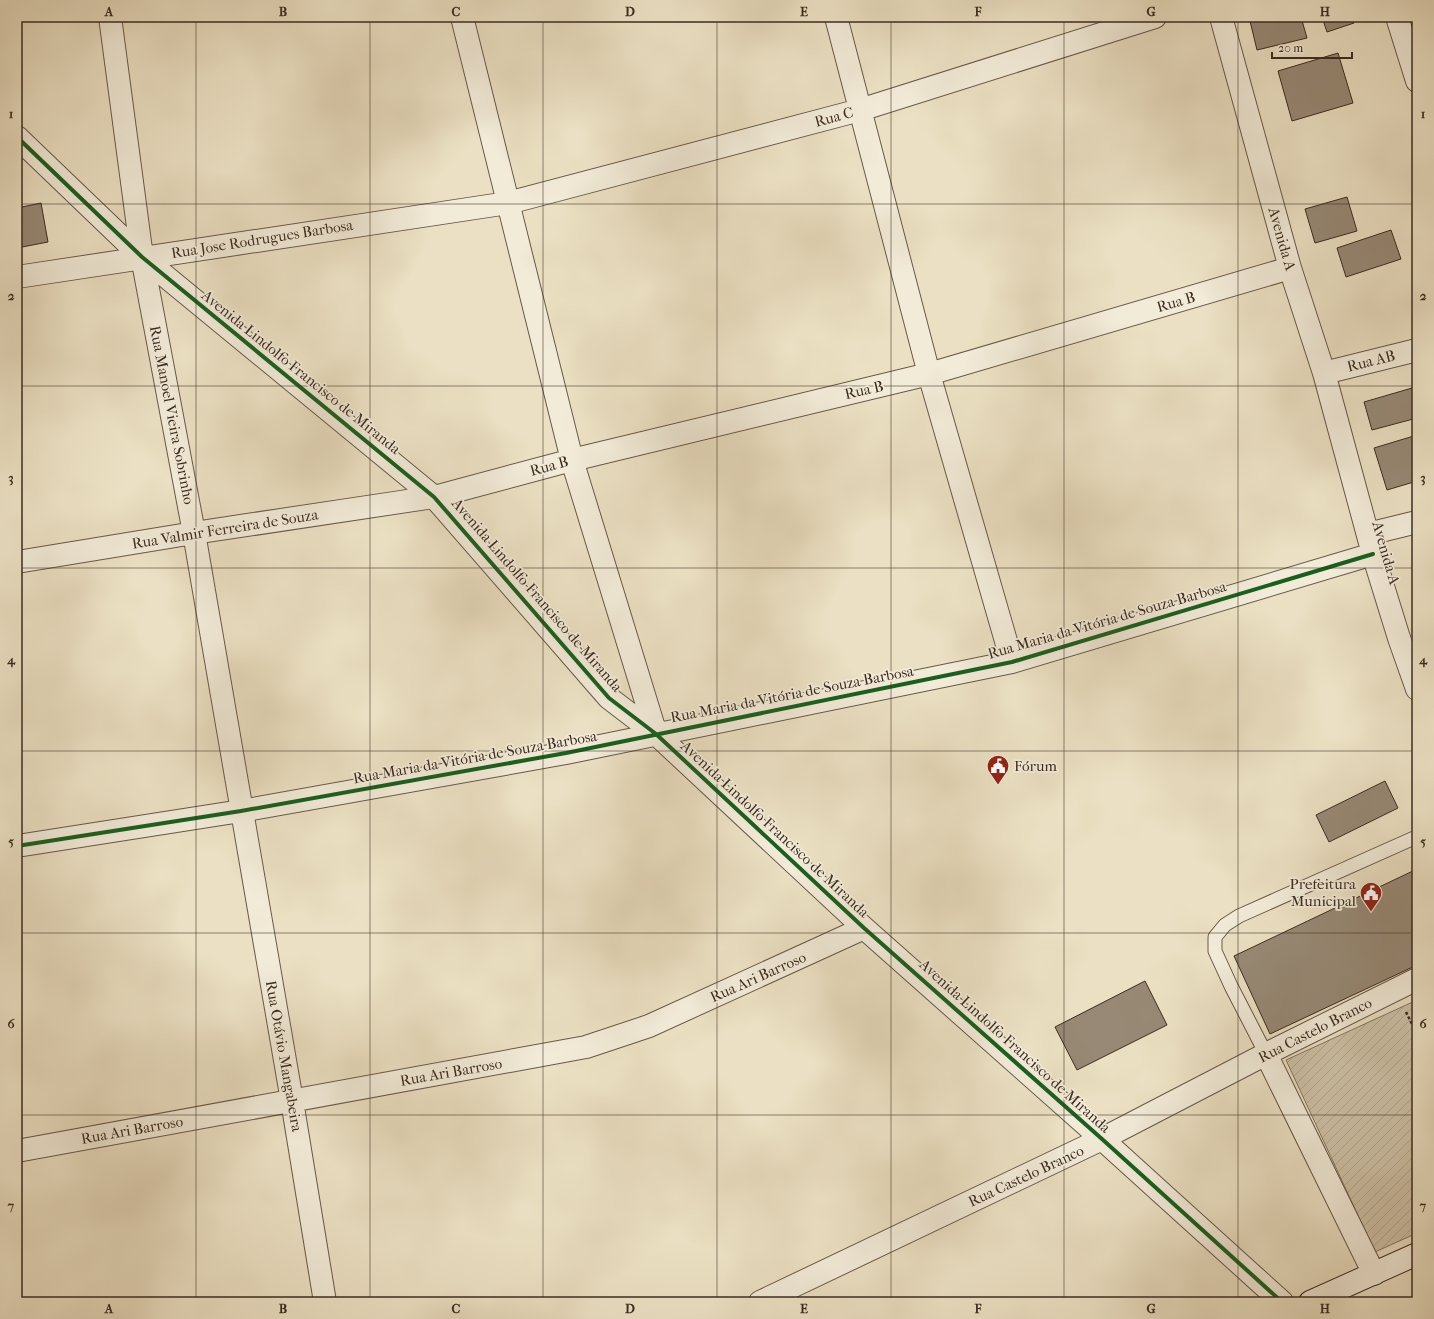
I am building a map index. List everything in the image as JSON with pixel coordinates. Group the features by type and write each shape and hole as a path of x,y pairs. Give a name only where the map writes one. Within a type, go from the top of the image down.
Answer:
{"street":[{"name":"Rua Manoel Vieira Sobrinho","path":"110,17 142,258 194,533 241,811"},
{"path":"462,17 572,460 656,734"},
{"path":"836,17 929,374 1012,662"},
{"name":"Rua C","path":"508,203 860,110 1155,17"},
{"name":"Avenida A","path":"1221,17 1290,268 1324,373 1370,544 1398,638 1417,689"},
{"path":"1397,17 1417,81"},
{"name":"Avenida Lindolfo Francisco de Miranda","path":"17,137 142,258 434,497 609,698 656,734 864,928 1102,1139 1282,1302"},
{"name":"Rua Jose Rodrugues Barbosa","path":"17,277 508,203"},
{"name":"Rua B","path":"434,497 572,460 929,374 1290,268"},
{"name":"Rua AB","path":"1324,373 1417,350"},
{"name":"Rua Valmir Ferreira de Souza","path":"17,562 194,533 434,497"},
{"name":"Rua Maria da Vitória de Souza Barbosa","path":"17,846 241,811 566,753 1012,662 1370,544 1417,522"},
{"name":"Rua Otávio Mangabeira","path":"241,811 292,1101 325,1302"},
{"name":"Rua Ari Barroso","path":"17,1151 586,1047 649,1026 864,928"},
{"name":"Rua Castelo Branco","path":"760,1302 1102,1139 1266,1054 1417,979"},
{"path":"1266,1054 1374,1274"},
{"path":"1310,1302 1417,1254"}],"lane":[{"path":"1266,1054 1215,951 1215,937 1225,925 1239,916 1414,838"}],"shaded area":[{"path":"1417,1000 1417,1233 1375,1252 1286,1060"}],"building":[{"path":"1265,17 1301,17 1307,38 1257,50 1250,21"},
{"path":"1322,17 1352,17 1354,23 1327,32"},
{"path":"1338,53 1353,103 1292,121 1278,71"},
{"path":"1347,197 1357,231 1315,243 1305,209"},
{"path":"41,203 48,242 17,248 17,208"},
{"path":"1391,230 1401,259 1346,277 1337,248"},
{"path":"1412,388 1417,407 1417,418 1372,430 1364,402"},
{"path":"1417,435 1417,481 1387,490 1374,448"},
{"path":"1385,781 1398,808 1329,842 1316,815"},
{"name":"Prefeitura Municipal","path":"1417,869 1417,965 1270,1034 1234,956"},
{"path":"1145,981 1167,1025 1077,1070 1055,1027"}],"cycle path":[{"path":"17,137 142,257 434,497 609,698 656,734 864,928 1102,1139 1282,1302"},
{"path":"17,846 241,811 566,753 1012,662 1373,554"}],"place":[{"name":"Fórum","path":"998,786"},
{"name":"Prefeitura Municipal","path":"1371,912"}]}
